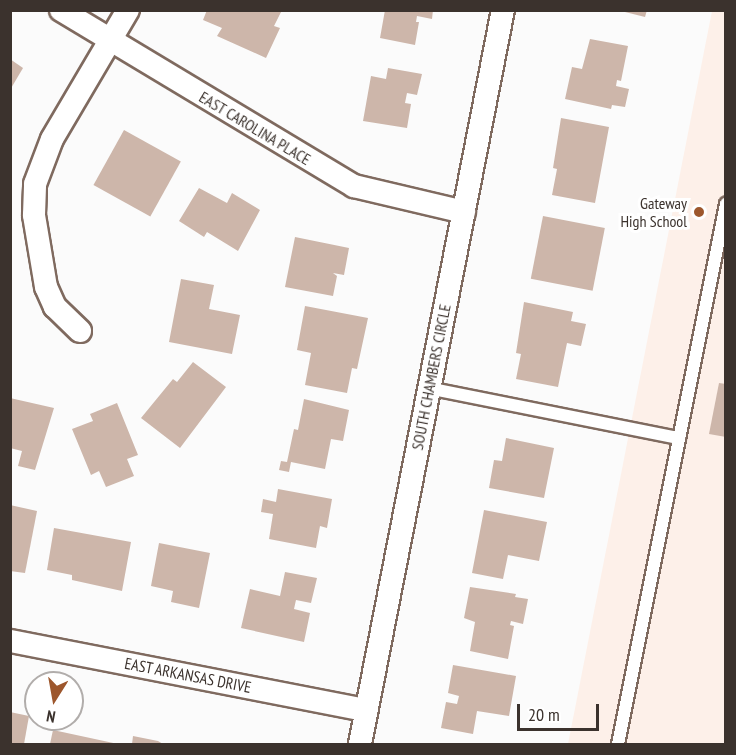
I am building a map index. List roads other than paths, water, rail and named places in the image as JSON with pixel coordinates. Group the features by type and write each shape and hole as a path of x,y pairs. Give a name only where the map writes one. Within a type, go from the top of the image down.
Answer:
{"street":[{"name":"EAST CAROLINA PLACE","path":"61,10 354,186 464,212"},
{"path":"80,331 55,307 48,294 33,215 33,197 36,178 47,147 128,10"},
{"name":"SOUTH CHAMBERS CIRCLE","path":"360,744 503,10"},
{"name":"EAST ARKANSAS DRIVE","path":"10,641 366,710"}],"lane":[{"path":"618,744 726,204"},
{"path":"428,388 679,438"}],"place":[{"name":"Gateway High School","path":"699,212"}]}
